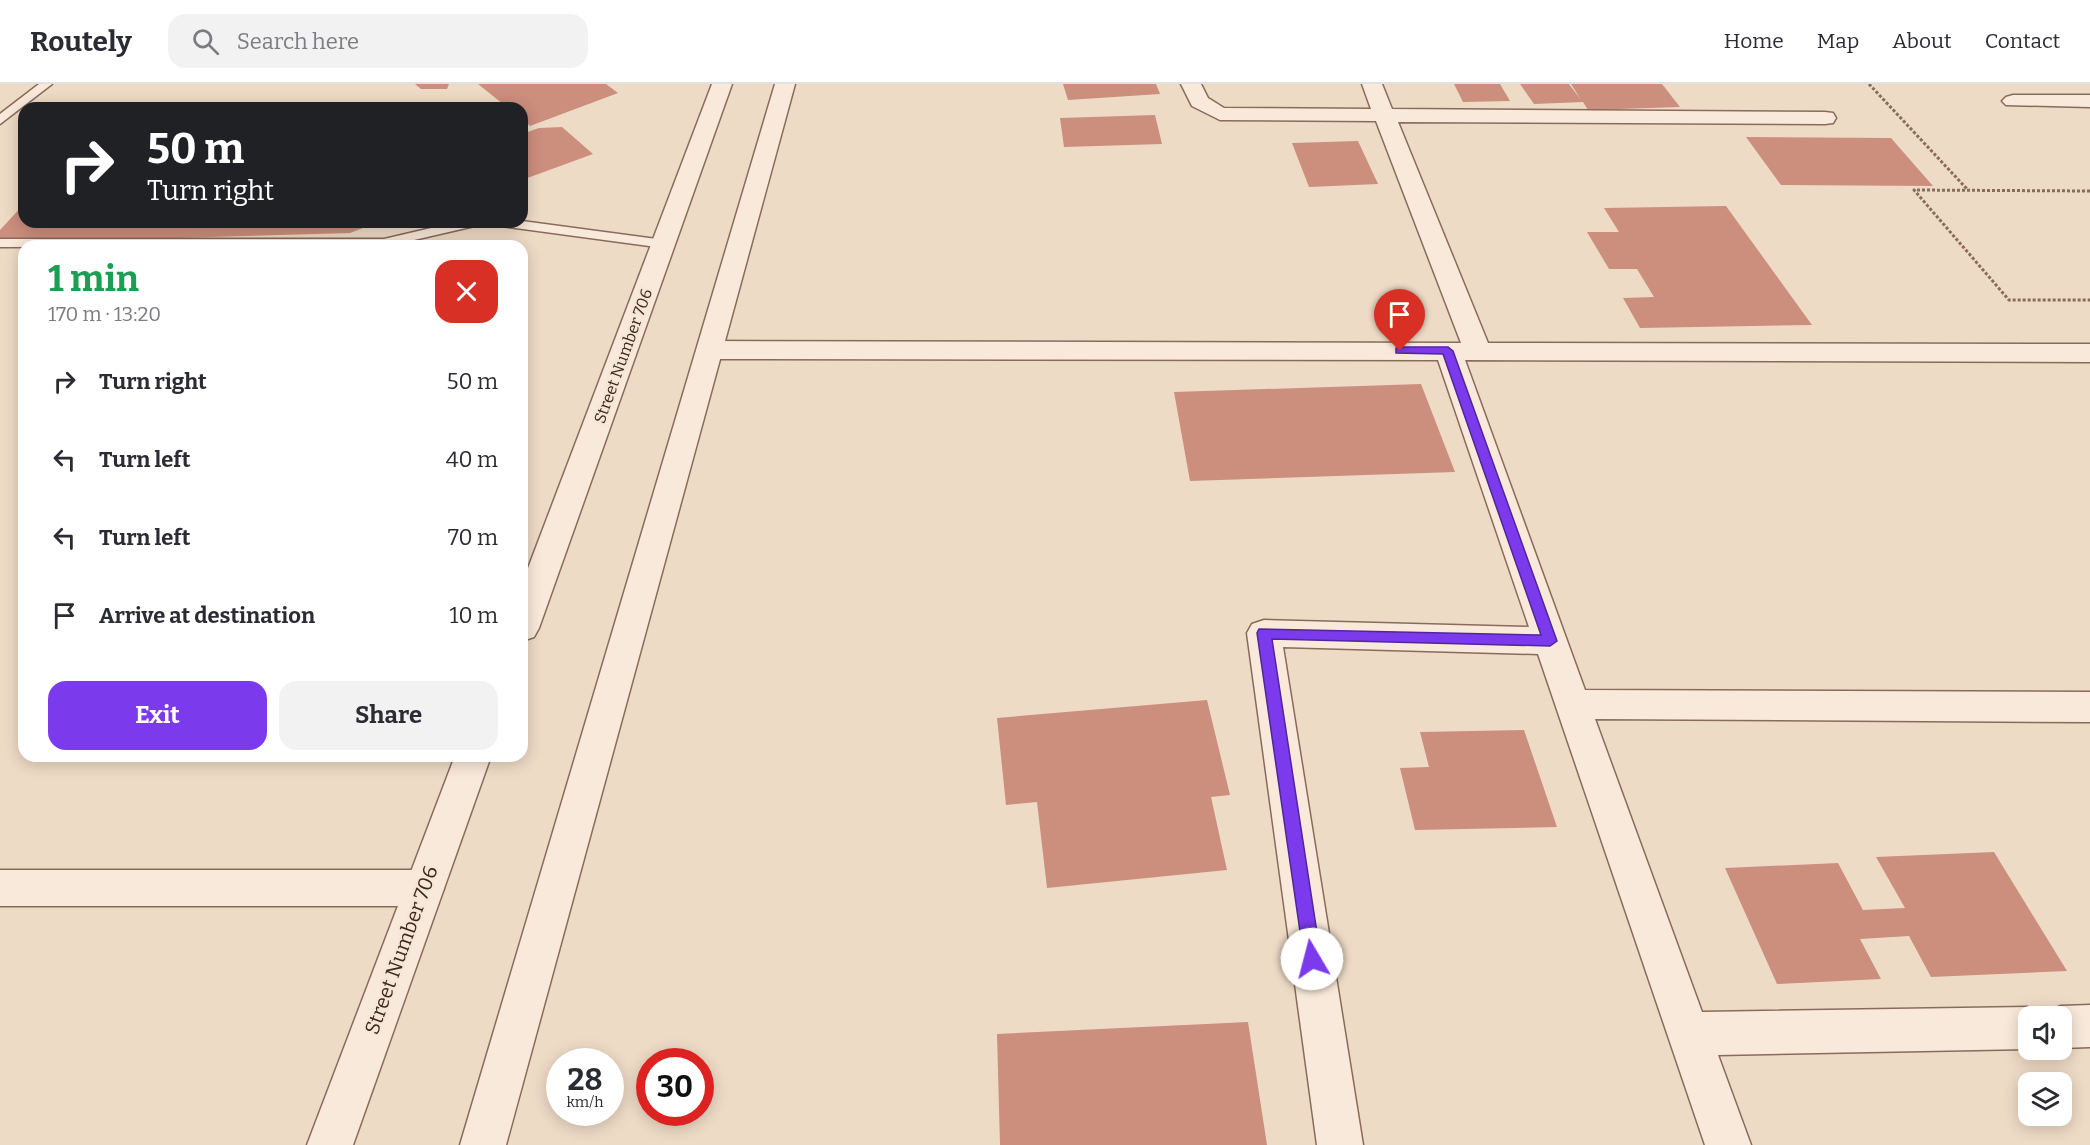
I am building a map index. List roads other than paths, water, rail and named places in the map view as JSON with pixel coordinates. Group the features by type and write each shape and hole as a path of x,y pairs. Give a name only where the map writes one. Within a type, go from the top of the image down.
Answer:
{"street":[{"name":"Street Number 706","path":"528,612 722,84"},
{"path":"483,1145 785,84"},
{"path":"1191,84 1199,102 1220,114 1384,117 1825,118"},
{"path":"1372,84 1462,350 1550,641 1728,1145"},
{"path":"2013,101 2090,101"},
{"path":"710,350 2090,353"},
{"path":"1340,1145 1264,633 1550,641"},
{"path":"1572,704 2090,707"},
{"name":"Street Number 706","path":"330,1145 471,762"},
{"path":"0,888 423,888"},
{"path":"2072,1027 2090,1026"},
{"path":"1689,1034 2018,1028"}],"lane":[{"path":"23,102 46,84"},
{"path":"0,120 18,106"},
{"path":"528,226 664,244"},
{"path":"397,240 448,228"},
{"path":"0,243 18,243"}]}
